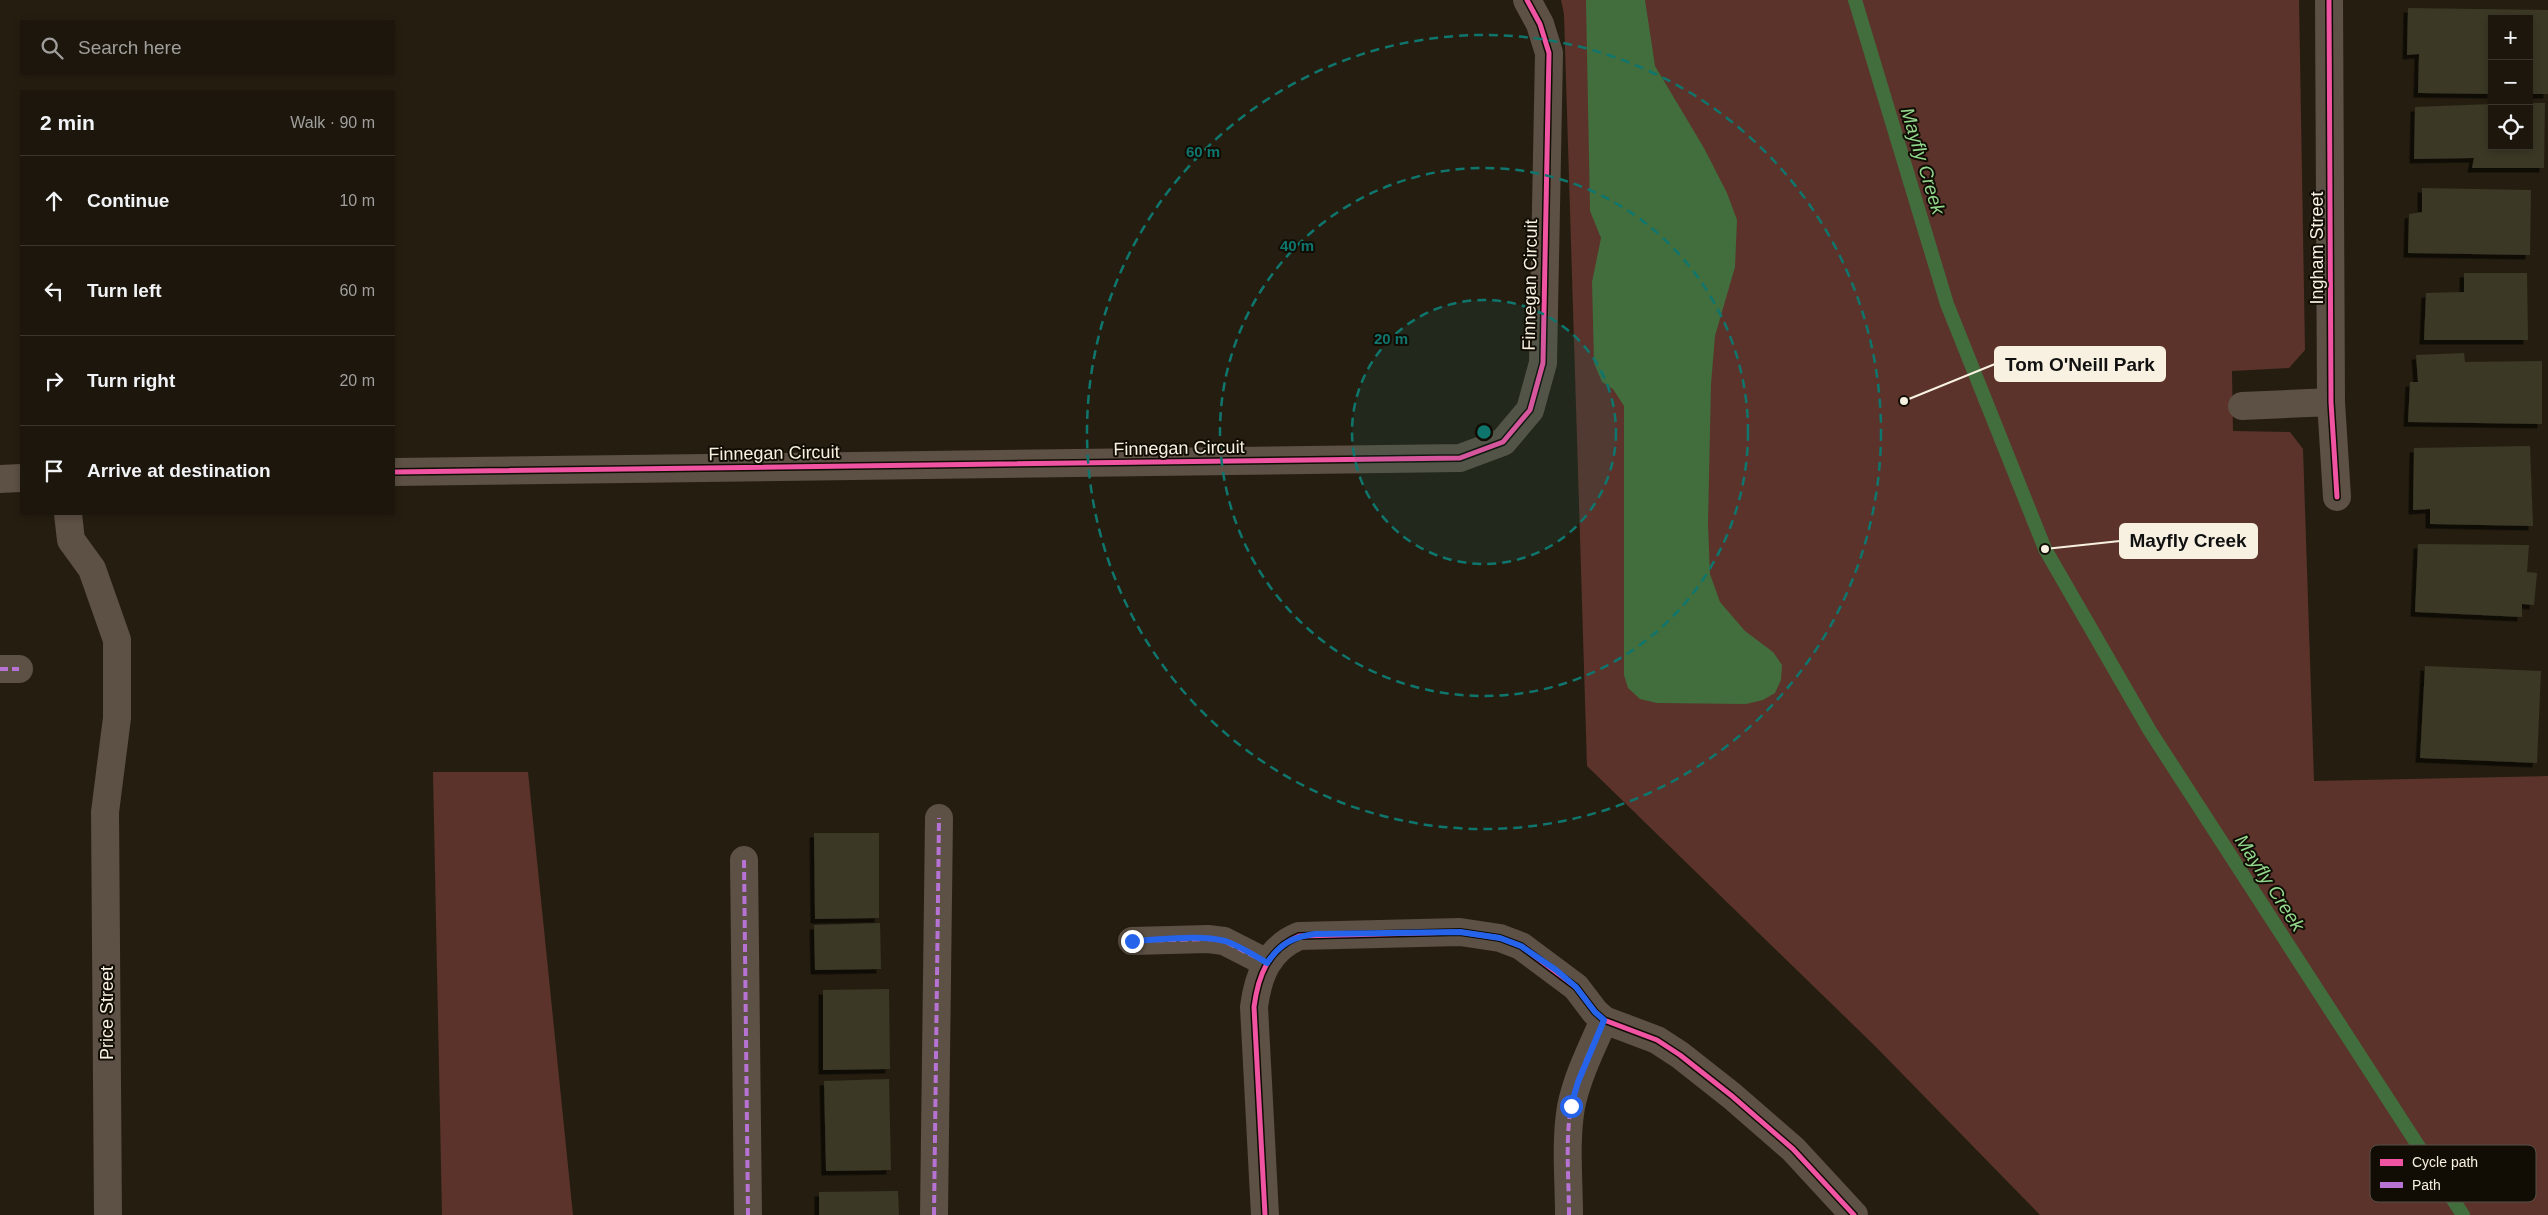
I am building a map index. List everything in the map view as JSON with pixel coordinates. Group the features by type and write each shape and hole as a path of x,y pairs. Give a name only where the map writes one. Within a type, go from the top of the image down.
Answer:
{"street":[{"name":"Finnegan Circuit","path":"395,472 1460,458 1503,442 1530,410 1543,363 1548,53 1540,24 1526,0"},
{"name":"Ingham Street","path":"2330,0 2331,402 2337,496"},
{"path":"2242,406 2331,402"},
{"path":"0,479 20,478"},
{"name":"Price Street","path":"68,515 71,540 92,569 117,640 117,718 105,812 108,1215"},
{"path":"934,1215 939,818"},
{"path":"744,860 748,1215"},
{"path":"1265,1215 1254,1008 1260,977 1276,949 1299,936 1460,932 1481,934 1521,946 1576,987 1595,1012 1604,1020 1657,1040 1680,1055 1793,1149 1854,1215"},
{"path":"1132,941 1208,939 1224,941 1238,946 1267,963"},
{"path":"1569,1215 1568,1129 1571,1106 1578,1082 1604,1020"}],"shaded area":[{"path":"1561,0 2299,0 2305,350 2289,368 2232,371 2233,431 2290,432 2303,449 2314,781 2548,776 2548,1215 2040,1215 1876,1047 1587,766 1564,14"},
{"path":"1586,0 1645,0 1655,66 1704,148 1727,193 1737,220 1735,267 1715,336 1711,384 1708,524 1710,574 1720,602 1745,631 1773,652 1782,665 1781,680 1775,693 1763,700 1746,704 1657,703 1640,699 1628,688 1624,675 1624,406 1613,389 1602,382 1594,363 1592,282 1601,238 1590,211"},
{"path":"433,772 528,772 573,1215 442,1215"}],"building":[{"path":"2408,8 2548,10 2548,94 2533,94 2533,15 2488,15 2488,94 2418,93 2419,54 2407,55"},
{"path":"2533,103 2545,103 2544,168 2472,168 2474,158 2414,159 2415,107 2488,104 2488,150 2533,150"},
{"path":"2422,188 2531,190 2530,255 2408,253 2409,214 2422,212"},
{"path":"2464,273 2527,273 2528,340 2424,340 2426,293 2464,292"},
{"path":"2464,353 2465,362 2542,361 2542,424 2408,422 2410,382 2418,382 2416,355"},
{"path":"2530,446 2533,526 2430,524 2430,509 2413,510 2414,448"},
{"path":"2418,544 2529,545 2527,572 2537,573 2534,605 2522,604 2522,617 2415,612"},
{"path":"2425,666 2541,671 2537,763 2420,758"},
{"path":"814,833 879,833 879,918 815,919"},
{"path":"880,923 881,969 815,970 814,925"},
{"path":"889,989 890,1069 823,1070 823,990"},
{"path":"889,1079 891,1170 826,1171 824,1081"},
{"path":"898,1191 899,1215 819,1215 819,1192"}],"waterway":[{"name":"Mayfly Creek","path":"1855,0 1947,304 2045,549 2150,731 2418,1145"},
{"name":"Mayfly Creek","path":"2455,1202 2463,1215"}],"marked path":[{"path":"0,669 19,669"},
{"path":"934,1215 939,818"},
{"path":"744,860 748,1215"},
{"path":"1132,941 1208,939 1224,941 1267,963"},
{"path":"1569,1215 1568,1147 1571,1107 1581,1073 1604,1020"}],"cycle path":[{"path":"395,472 1460,458 1503,442 1530,410 1543,363 1549,53 1540,24 1527,0"},
{"path":"2329,0 2331,402 2337,497"},
{"path":"1265,1215 1254,1007 1258,985 1272,956 1279,948 1299,936 1460,932 1500,938 1521,946 1576,987 1595,1012 1604,1020 1657,1040 1680,1055 1732,1096 1793,1149 1854,1215"}],"place":[{"name":"Tom O'Neill Park","path":"1904,401"},
{"name":"Mayfly Creek","path":"2045,549"}],"route":[{"path":"1132,941 1208,939 1224,941 1238,946 1267,963 1276,949 1286,942 1299,936 1315,934 1460,932 1500,938 1521,946 1556,970 1576,987 1595,1012 1604,1020 1578,1082 1571,1106"}]}
